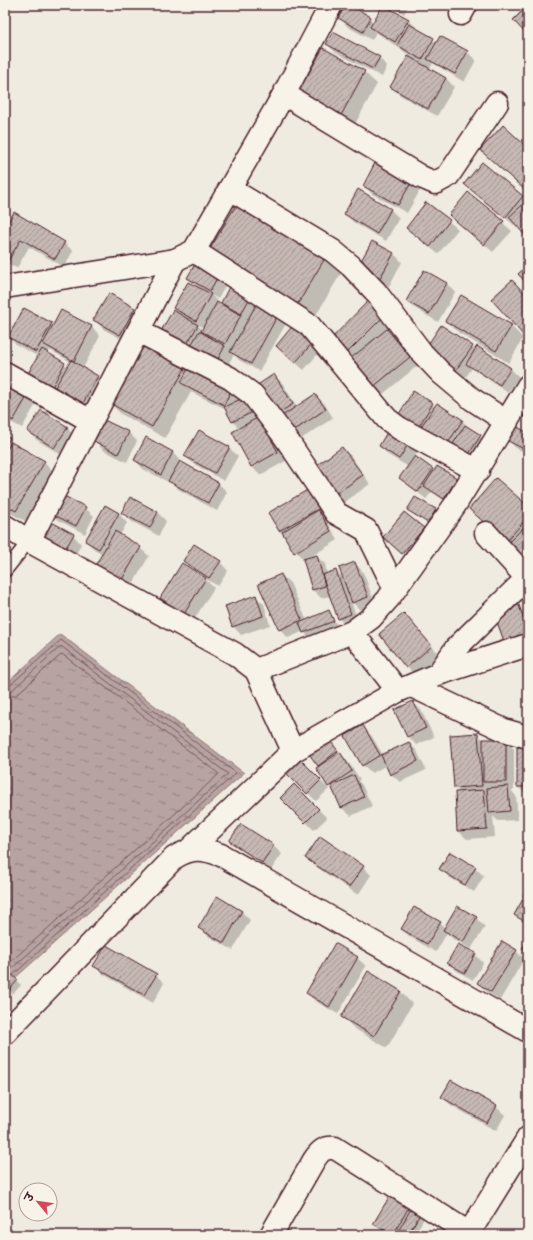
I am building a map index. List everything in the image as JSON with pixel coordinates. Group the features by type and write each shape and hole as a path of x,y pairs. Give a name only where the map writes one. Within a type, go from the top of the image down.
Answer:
{"street":[{"path":"29,541 138,332 184,256 230,188 284,94 327,6"},
{"path":"284,94 421,177 435,183 448,176 497,103"},
{"path":"230,188 333,251 351,266 375,291 422,353 440,373 472,399 507,422"},
{"path":"5,287 184,256 309,325 387,419 400,428 478,471"},
{"path":"138,332 230,378 252,394 285,436 336,512 366,530 395,589"},
{"path":"5,373 91,421"},
{"path":"256,670 352,632 371,618 395,589 478,471 528,386"},
{"path":"5,526 29,541 235,654 256,670 293,751"},
{"path":"438,674 456,648 527,577 486,533"},
{"path":"352,632 405,688 504,730 528,737"},
{"path":"5,1033 174,858 189,850 293,751 405,688 438,674 528,645"},
{"path":"189,850 200,849 221,854 528,1031"},
{"path":"271,1235 314,1160 321,1151 327,1147 335,1148 471,1234 528,1138"}],"lane":[{"path":"5,571 29,541"}],"water":[{"path":"60,634 244,773 5,987 5,685"}],"building":[{"path":"346,5 350,5 371,17 363,32 338,18"},
{"path":"383,5 409,19 395,42 370,27"},
{"path":"528,5 528,36 513,20"},
{"path":"409,24 434,38 422,60 397,45"},
{"path":"333,32 380,57 373,69 326,44"},
{"path":"440,36 468,51 455,74 427,59"},
{"path":"323,48 365,71 338,121 295,98"},
{"path":"408,56 446,78 428,109 390,87"},
{"path":"503,125 528,148 528,187 525,190 480,150"},
{"path":"378,157 414,178 398,205 363,186"},
{"path":"482,162 523,196 505,218 464,184"},
{"path":"358,189 391,209 377,234 344,214"},
{"path":"468,192 504,221 484,245 449,215"},
{"path":"239,200 328,253 296,307 207,254"},
{"path":"528,200 528,239 509,217"},
{"path":"426,202 450,220 430,247 406,228"},
{"path":"14,212 65,242 55,259 21,239 8,261 5,259 5,228"},
{"path":"372,241 394,253 379,280 357,268"},
{"path":"198,259 220,272 210,291 187,278"},
{"path":"528,265 528,285 518,274"},
{"path":"424,270 447,283 429,314 406,301"},
{"path":"512,280 528,297 528,334 525,337 491,299"},
{"path":"232,281 253,292 241,314 221,303"},
{"path":"188,282 211,294 196,321 173,308"},
{"path":"109,293 135,308 120,335 93,320"},
{"path":"461,295 512,325 496,351 445,321"},
{"path":"369,300 385,315 342,358 327,343"},
{"path":"258,301 279,313 251,364 230,352"},
{"path":"217,302 241,315 225,344 201,331"},
{"path":"24,308 52,323 36,352 8,337"},
{"path":"61,310 92,326 74,361 43,344"},
{"path":"173,310 198,325 182,353 157,338"},
{"path":"295,323 315,340 295,363 276,346"},
{"path":"441,325 473,346 456,370 425,349"},
{"path":"387,329 410,357 373,387 350,359"},
{"path":"199,331 225,346 213,368 187,353"},
{"path":"142,340 187,365 152,427 108,402"},
{"path":"477,346 511,368 500,385 466,364"},
{"path":"42,349 65,363 51,389 27,375"},
{"path":"71,360 98,376 82,405 54,389"},
{"path":"190,364 233,386 224,405 181,383"},
{"path":"274,374 293,404 272,417 253,388"},
{"path":"5,382 28,395 13,421 5,416"},
{"path":"413,391 433,403 416,431 396,419"},
{"path":"315,394 326,409 289,434 279,418"},
{"path":"247,396 255,411 232,422 224,407"},
{"path":"437,403 463,420 446,446 420,428"},
{"path":"41,410 68,427 54,448 27,431"},
{"path":"259,417 278,452 251,467 232,432"},
{"path":"104,420 129,432 118,454 94,441"},
{"path":"465,425 481,435 467,457 451,447"},
{"path":"514,425 528,433 528,451 506,440"},
{"path":"390,427 411,440 399,459 379,446"},
{"path":"199,430 230,447 215,473 184,456"},
{"path":"5,435 10,438 5,447"},
{"path":"146,437 173,452 161,475 134,460"},
{"path":"11,442 45,461 16,511 5,505 5,453"},
{"path":"342,447 363,475 330,498 310,470"},
{"path":"415,456 433,469 418,492 399,478"},
{"path":"180,461 219,483 208,503 168,481"},
{"path":"437,466 457,478 444,499 424,486"},
{"path":"496,478 528,506 528,517 506,542 469,509"},
{"path":"309,489 320,508 279,531 268,513"},
{"path":"58,493 86,507 76,526 48,512"},
{"path":"130,497 158,512 150,528 121,513"},
{"path":"415,497 436,509 428,523 407,510"},
{"path":"105,505 119,513 99,549 85,541"},
{"path":"318,510 331,531 294,553 282,532"},
{"path":"404,512 424,528 402,554 383,537"},
{"path":"44,518 74,534 66,548 37,532"},
{"path":"528,523 528,560 524,564 505,546"},
{"path":"115,531 141,547 121,581 95,566"},
{"path":"194,544 221,561 209,578 183,561"},
{"path":"317,555 325,586 312,590 303,559"},
{"path":"355,562 368,597 352,603 339,568"},
{"path":"182,563 206,578 184,614 160,598"},
{"path":"336,570 351,614 338,619 322,575"},
{"path":"281,574 302,620 279,630 258,584"},
{"path":"256,595 263,616 232,627 225,606"},
{"path":"519,605 528,632 504,641 494,614"},
{"path":"329,610 334,621 303,633 299,623"},
{"path":"404,613 432,646 406,668 379,634"},
{"path":"413,701 426,728 407,737 394,710"},
{"path":"363,725 380,755 362,766 345,736"},
{"path":"478,733 482,786 454,788 450,735"},
{"path":"326,735 338,751 318,766 306,750"},
{"path":"483,739 506,739 506,782 483,782"},
{"path":"409,742 418,761 390,775 381,755"},
{"path":"517,747 528,747 528,787 517,787"},
{"path":"340,752 352,771 328,787 316,768"},
{"path":"298,757 321,780 307,794 284,771"},
{"path":"354,775 364,797 341,808 331,786"},
{"path":"294,784 319,809 305,823 280,798"},
{"path":"508,786 510,811 489,813 487,788"},
{"path":"484,790 487,829 457,831 455,792"},
{"path":"241,824 274,845 262,863 229,841"},
{"path":"320,836 364,866 349,887 305,858"},
{"path":"450,852 476,867 465,885 439,869"},
{"path":"528,888 528,899 523,896"},
{"path":"217,896 242,911 224,943 198,928"},
{"path":"523,899 528,902 528,924 514,915"},
{"path":"457,906 477,917 463,942 443,930"},
{"path":"414,907 441,922 427,944 401,929"},
{"path":"528,939 528,952 522,949"},
{"path":"502,941 517,950 491,992 477,983"},
{"path":"335,943 358,957 329,1007 306,993"},
{"path":"458,944 476,953 465,973 447,963"},
{"path":"106,945 157,974 144,995 93,966"},
{"path":"5,969 18,980 9,990 5,987"},
{"path":"368,971 401,991 374,1036 341,1017"},
{"path":"451,1080 497,1106 487,1123 441,1097"},
{"path":"391,1194 410,1205 393,1235 373,1224"},
{"path":"412,1207 421,1212 408,1235 396,1235"}]}
